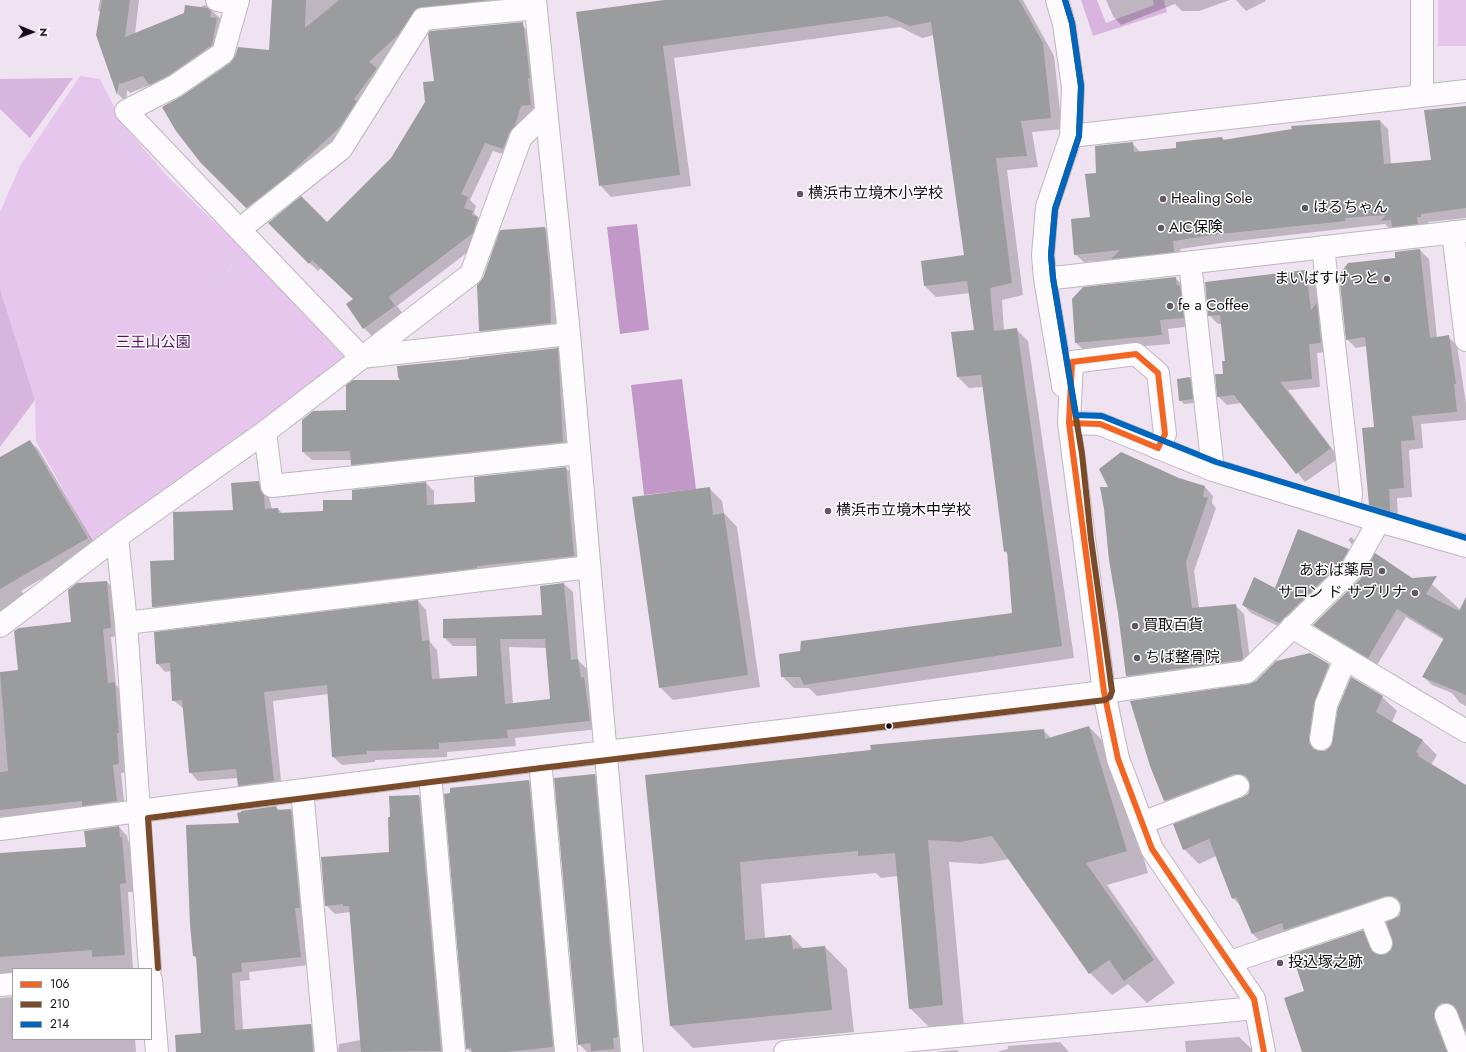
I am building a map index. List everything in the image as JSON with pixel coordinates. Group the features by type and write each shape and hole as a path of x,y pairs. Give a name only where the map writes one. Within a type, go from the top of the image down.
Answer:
{"street":[{"path":"1057,0 1064,24 1073,87 1071,136 1048,207 1043,255 1045,279 1069,423 1104,692 1118,759 1152,849 1254,999 1264,1052"},
{"path":"1420,95 1422,84 1422,0"},
{"path":"230,1 223,53 175,86 126,110 361,357"},
{"path":"240,229 341,149 423,19 535,4 569,334 632,1052"},
{"path":"1071,136 1420,95 1466,91"},
{"path":"0,626 117,537 265,432 361,357 472,274 521,137 546,113"},
{"path":"1045,279 1459,231 1466,340"},
{"path":"1323,247 1351,493 1349,512"},
{"path":"1190,263 1213,470"},
{"path":"361,357 569,334"},
{"path":"1069,423 1072,362 1136,354 1158,373 1165,434 1158,448"},
{"path":"1069,423 1100,424 1213,470 1466,546"},
{"path":"265,432 272,486 579,453"},
{"path":"0,829 540,760 1104,692 1247,672 1352,569 1379,521"},
{"path":"117,537 126,623 139,811 146,968"},
{"path":"126,623 589,567"},
{"path":"1292,627 1466,731"},
{"path":"1321,739 1326,705 1345,659"},
{"path":"540,760 566,1052"},
{"path":"430,774 454,1052"},
{"path":"1142,823 1238,786"},
{"path":"302,790 326,1052"},
{"path":"1230,962 1380,911 1381,943"},
{"path":"0,985 12,984"},
{"path":"785,1052 976,1043 1256,1008"},
{"path":"152,1015 157,1052"},
{"path":"1453,1016 1460,1052"}],"green space":[{"path":"1438,0 1466,0 1466,46 1438,46"},
{"name":"三王山公園","path":"80,76 100,79 124,126 170,179 240,247 344,357 299,397 94,545 36,441 35,400 0,289 0,212 20,166"}],"shaded area":[{"path":"1081,0 1097,0 1106,23 1154,5 1153,0 1164,0 1167,12 1093,36"},
{"path":"73,78 30,138 0,109 0,79"},
{"path":"637,224 649,330 620,334 607,227"},
{"path":"0,289 35,400 0,447"},
{"path":"682,379 696,489 644,495 631,385"}],"building":[{"path":"102,0 130,0 125,37 184,13 185,5 208,8 211,11 210,17 217,18 212,45 169,75 149,85 143,76 120,84 119,82 117,95 96,35"},
{"path":"272,0 306,0 305,28 339,0 489,0 416,9 398,35 369,62 377,68 354,99 357,101 339,128 284,179 246,208 200,162 176,131 162,107 182,96 230,63 235,56 238,47 269,50"},
{"path":"664,0 1019,0 1043,43 1051,118 1021,121 1027,156 996,158 1012,283 990,288 994,331 1017,328 1062,646 804,685 800,677 781,677 779,654 800,651 801,641 1012,613 1007,551 1004,552 981,375 957,377 951,332 974,330 967,281 924,286 921,261 964,255 931,22 910,26 887,16 663,46 680,175 599,186 576,12"},
{"path":"523,22 530,78 528,78 531,105 521,106 515,126 509,133 503,149 485,143 461,194 468,197 464,208 473,211 472,215 478,217 473,233 389,297 395,306 363,329 346,304 353,299 312,260 309,264 268,223 301,196 327,222 391,158 425,102 423,82 434,81 428,34 430,31"},
{"path":"1466,106 1466,208 1421,214 1421,217 1417,217 1418,224 1392,227 1391,220 1381,221 1386,215 1345,218 1346,221 1220,234 1173,241 1174,252 1111,259 1120,250 1074,255 1071,219 1090,217 1085,174 1096,173 1095,146 1133,142 1134,152 1176,148 1176,142 1222,137 1223,140 1292,129 1291,126 1380,120 1384,164 1431,160 1424,110"},
{"path":"545,227 550,278 551,323 479,331 477,285 483,278 500,230"},
{"path":"1420,249 1430,338 1449,335 1456,384 1454,384 1457,412 1412,416 1415,440 1401,441 1404,488 1389,489 1390,511 1369,505 1362,428 1374,427 1365,337 1346,340 1339,275 1348,263 1395,258 1395,252"},
{"path":"1306,270 1311,310 1317,303 1321,343 1309,344 1312,379 1280,382 1331,448 1296,474 1234,395 1217,397 1215,374 1223,374 1222,361 1225,361 1220,315 1208,316 1205,282"},
{"path":"1176,277 1177,286 1180,285 1184,318 1160,320 1162,335 1075,343 1072,299 1083,287"},
{"path":"558,348 563,442 351,465 350,451 302,452 302,420 313,411 346,410 346,385 353,380 400,380 398,377 397,366"},
{"path":"1190,377 1193,399 1179,401 1177,379"},
{"path":"30,440 88,538 0,589 0,457"},
{"path":"1121,452 1179,478 1205,486 1203,497 1208,498 1186,562 1192,608 1236,604 1243,658 1241,660 1126,676 1100,487 1108,487 1099,469"},
{"path":"566,467 574,556 477,566 477,568 152,607 150,561 174,560 173,512 233,510 231,483 259,481 260,488 264,495 265,509 278,508 279,513 323,511 323,500 352,500 352,490 426,482 427,505 475,502 474,477"},
{"path":"710,487 713,515 724,513 748,675 659,688 632,497"},
{"path":"1298,529 1349,549 1342,561 1279,623 1242,605 1254,577 1275,588"},
{"path":"1375,553 1412,578 1437,576 1426,594 1459,611 1466,597 1466,695 1422,677 1444,638 1397,609 1368,658 1313,625 1361,578"},
{"path":"107,581 111,628 103,629 108,683 115,682 119,733 117,733 119,764 113,765 117,801 82,806 82,801 0,810 0,772 8,771 0,672 18,670 14,631 19,628 71,622 68,590 77,583"},
{"path":"564,583 571,660 578,659 581,678 584,677 590,721 507,730 508,738 439,743 439,749 367,751 367,754 332,757 327,685 264,692 274,781 238,786 236,769 189,773 182,700 172,701 170,663 156,664 154,632 418,600 422,641 429,640 432,679 477,676 476,638 443,638 443,619 542,615 540,586","holes":["500,639 545,639 550,699 505,704"]},
{"path":"1310,653 1329,664 1314,703 1309,737 1309,743 1313,749 1325,751 1331,746 1338,708 1351,677 1383,696 1376,712 1423,740 1416,752 1419,754 1418,756 1466,785 1466,1033 1454,1006 1448,1003 1441,1003 1434,1013 1434,1019 1447,1052 1302,1052 1284,998 1304,991 1292,954 1363,930 1373,952 1380,955 1386,954 1391,950 1393,944 1386,922 1399,916 1401,904 1397,898 1385,896 1284,930 1282,923 1252,934 1236,897 1232,899 1209,839 1183,850 1173,824 1248,794 1250,788 1249,781 1246,776 1234,774 1164,801 1150,766 1130,701 1249,684 1256,681 1276,661"},
{"path":"1089,726 1127,851 1086,863 1154,960 1124,981 1109,960 1089,974 992,836 960,842 928,840 943,1005 909,1009 895,853 858,856 858,851 740,862 745,940 791,935 793,949 825,946 832,1010 670,1026 645,775 871,750 870,745 1044,729 1045,739"},
{"path":"595,774 618,1037 613,1038 614,1049 591,1051 590,1043 578,1045 554,778"},
{"path":"529,780 553,1047 507,1052 472,1052 471,1048 466,1049 444,794 450,793 450,788"},
{"path":"419,795 441,1051 361,1052 349,906 343,906 343,904 325,906 321,857 389,852 389,796"},
{"path":"276,806 277,810 291,809 300,908 295,908 301,957 241,963 242,972 232,973 235,1030 311,1024 313,1052 176,1052 175,1035 201,1033 196,956 193,956 190,925 186,825 239,823 237,813 241,811"},
{"path":"119,826 120,837 122,837 126,883 120,884 125,955 92,957 92,950 0,957 0,853 86,847 84,831"}],"transit line":[{"name":"210","path":"158,968 148,818 541,768 1105,700 1110,697 1112,691 1091,539 1082,454 1053,278 1051,255 1055,209 1079,136 1081,86 1072,23 1065,0"},
{"name":"214","path":"1065,0 1072,23 1081,86 1079,136 1055,209 1051,255 1053,278 1076,415 1102,416 1216,462 1466,538"},
{"name":"106","path":"1158,448 1165,434 1158,373 1136,354 1072,362 1069,423 1104,692 1118,759 1152,849 1254,999 1264,1052"},
{"name":"106","path":"1069,423 1100,424 1158,448"}],"place":[{"name":"横浜市立境木小学校","path":"800,194"},
{"name":"Healing Sole","path":"1163,199"},
{"name":"はるちゃん","path":"1305,208"},
{"name":"AIC保険","path":"1161,228"},
{"name":"まいばすけっと","path":"1387,279"},
{"name":"fe a Coffee","path":"1170,306"},
{"name":"横浜市立境木中学校","path":"828,511"},
{"name":"あおば薬局","path":"1382,571"},
{"name":"サロン ド サブリナ","path":"1415,593"},
{"name":"買取百貨","path":"1135,626"},
{"name":"ちば整骨院","path":"1137,658"},
{"name":"投込塚之跡","path":"1280,963"}]}
